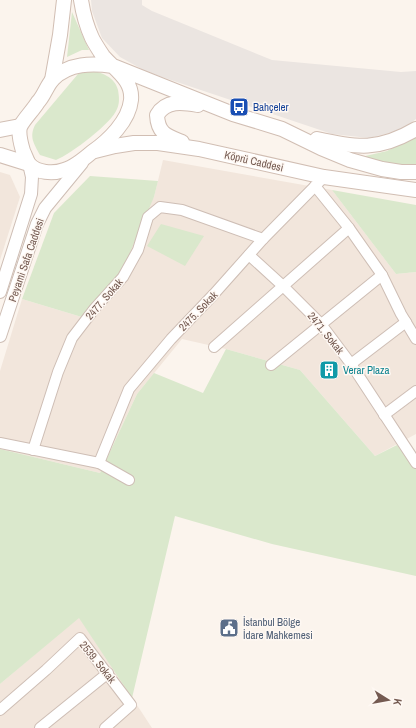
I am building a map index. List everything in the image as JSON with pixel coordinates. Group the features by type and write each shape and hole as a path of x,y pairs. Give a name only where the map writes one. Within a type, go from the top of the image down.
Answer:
{"main road":[{"path":"0,130 20,126 44,95 52,80 60,35 64,0"},
{"path":"0,155 29,164 35,169 43,171 65,170 93,152 120,127 128,115 131,96 127,82 103,55 92,38 84,19 81,0"},
{"path":"52,80 63,72 87,64 113,66 233,114"},
{"path":"199,149 164,134 159,128 157,120 157,115 160,110 166,105 181,102 233,114 312,138 360,146 380,145 401,138 416,129"},
{"path":"20,126 21,140 29,164"},
{"path":"282,129 350,160 382,169 401,172 416,172"},
{"name":"Köprü Caddesi","path":"93,152 134,143 158,143 199,149 320,182 416,190"}],"street":[{"name":"Peyami Safa Caddesi","path":"0,336 37,224 45,208 75,170 93,152"},
{"name":"Peyami Safa Caddesi","path":"0,292 31,194 32,177 29,164"},
{"path":"320,182 349,228 382,275 416,339"},
{"name":"2475. Sokak","path":"99,463 129,389 171,339 263,239 320,182"},
{"name":"2477. Sokak","path":"33,450 58,372 72,338 95,308 123,277 138,250 148,217 160,207 182,210 263,239"},
{"path":"214,347 349,228"},
{"name":"2471. Sokak","path":"249,255 321,324 350,364 416,463"},
{"path":"271,365 382,275"},
{"path":"350,364 406,322"},
{"path":"384,415 416,391"},
{"path":"0,443 99,463 129,480"},
{"name":"2539. Sokak","path":"0,710 80,638 131,705 105,728"},
{"path":"40,728 108,673"}],"shaded area":[{"path":"91,0 142,0 142,5 152,11 272,60 401,72 416,71 416,119 401,130 369,138 332,134 147,72 120,57 102,38 92,11"},
{"path":"163,160 332,190 396,274 416,272 416,434 375,456 300,370 226,349 182,339 137,394 100,473 0,449 0,371 22,299 85,318 154,197"},
{"path":"0,172 10,175 20,197 0,260"},
{"path":"79,617 152,728 0,728 0,684"}],"green space":[{"path":"72,12 89,50 82,50 67,57"},
{"path":"89,70 111,78 116,85 119,95 119,102 114,115 81,145 63,157 56,160 40,155 32,137 35,125 78,74"},
{"path":"416,136 416,167 393,166 361,157 387,151"},
{"path":"90,176 158,181 154,197 121,273 85,318 22,299 54,213"},
{"path":"332,190 416,205 416,272 396,274"},
{"path":"161,224 204,236 185,266 147,246"},
{"path":"226,349 300,370 375,456 397,445 416,466 416,576 272,544 175,516 132,698 79,618 0,684 0,449 100,473 137,394 154,373 203,393"}],"place":[{"name":"Bahçeler","path":"239,107"},
{"name":"Verar Plaza","path":"329,370"},
{"name":"İstanbul Bölge İdare Mahkemesi","path":"229,628"}]}
